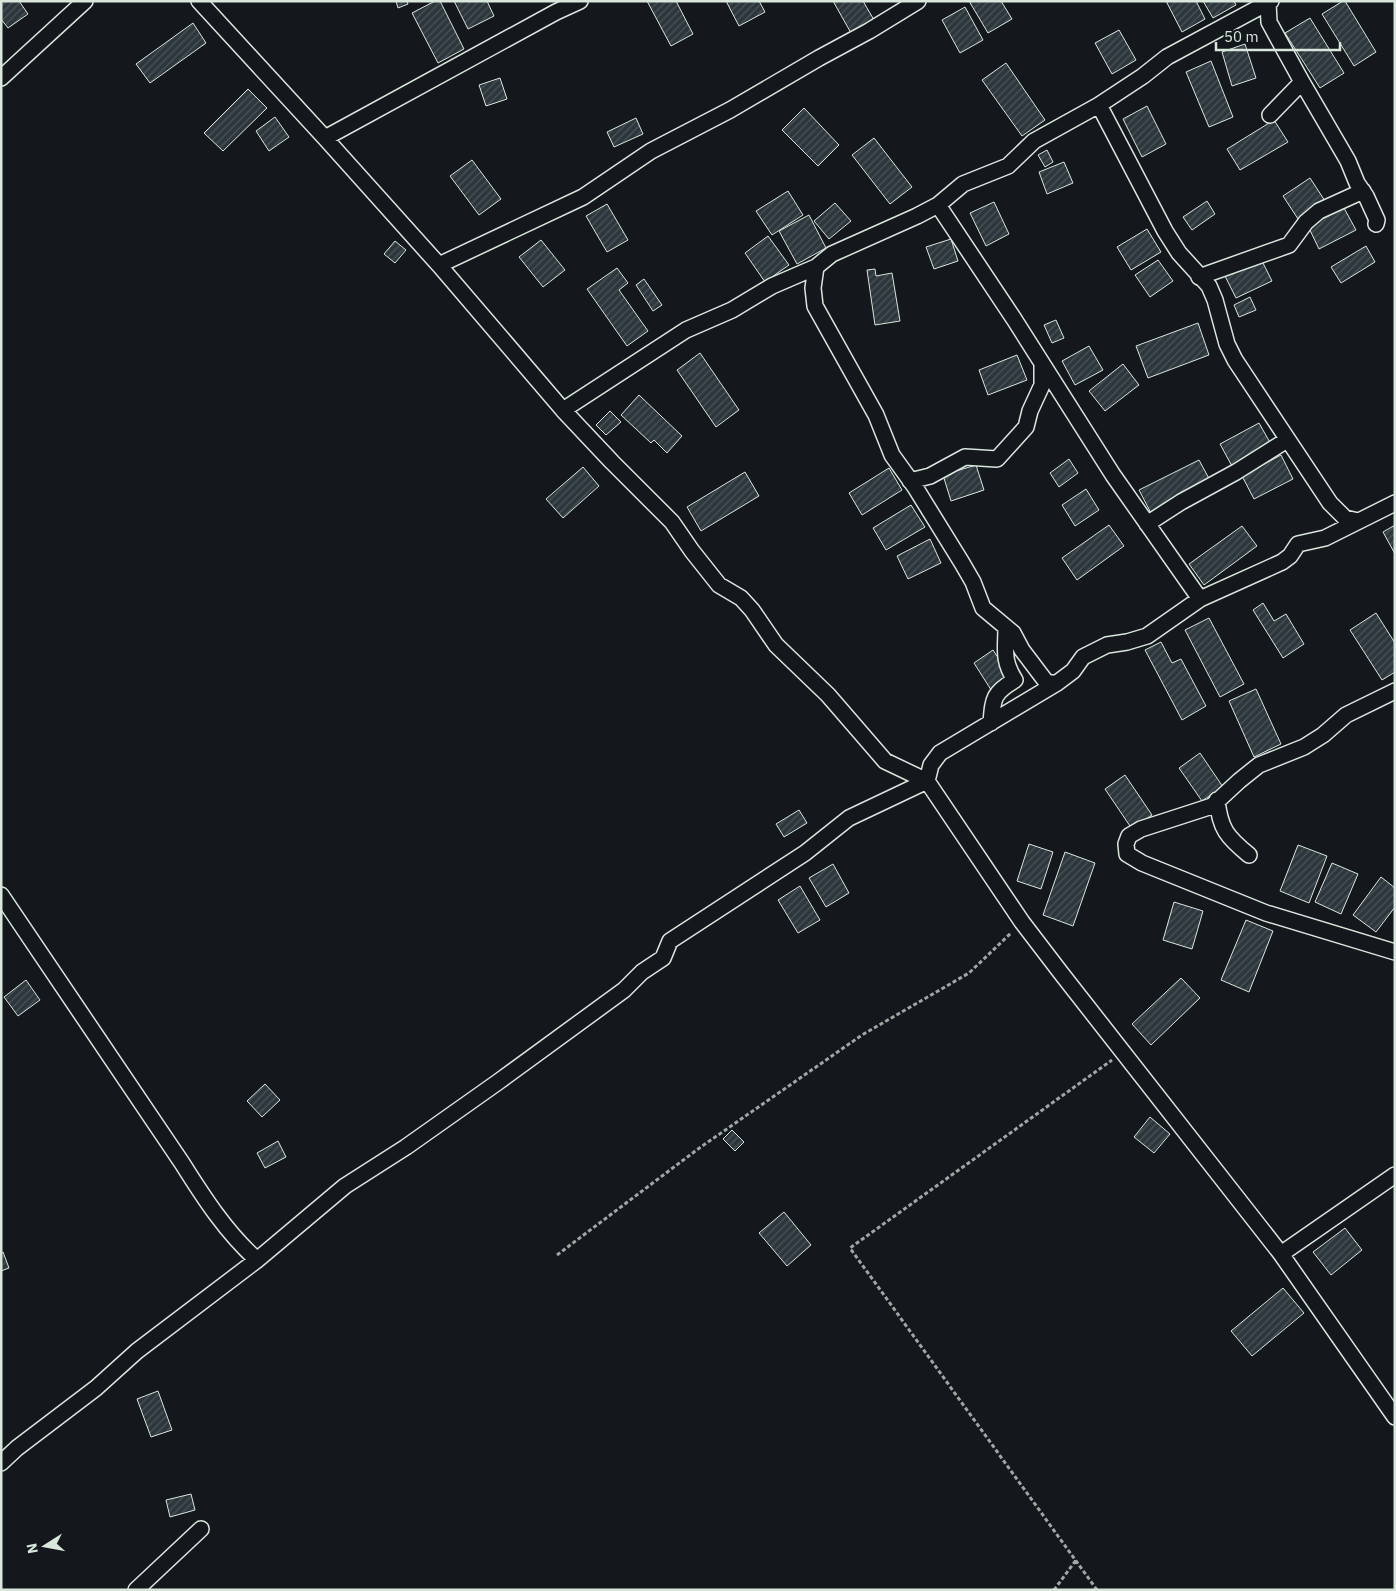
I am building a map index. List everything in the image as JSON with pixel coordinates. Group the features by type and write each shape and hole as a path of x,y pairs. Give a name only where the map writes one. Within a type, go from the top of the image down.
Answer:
{"street":[{"path":"1,70 77,1"},
{"path":"1,78 85,1"},
{"path":"198,1 439,265 563,410 672,522 719,585 741,598 752,610 776,646 828,696 886,761 927,781 1022,922 1281,1254 1395,1417"},
{"path":"325,138 556,12 580,1"},
{"path":"439,265 583,197 651,151 730,110 918,1"},
{"path":"563,410 686,330 732,310 772,286 816,267 832,254 938,205 963,184 1008,166 1034,141 1100,105 1167,57 1269,2 1269,22 1348,161 1357,183 1378,220 1376,224"},
{"path":"1270,115 1302,82"},
{"path":"1100,105 1165,230 1179,253 1209,286 1235,360 1330,503 1344,518 1358,521"},
{"path":"1199,277 1289,245 1306,222 1320,211 1363,191"},
{"path":"938,205 1113,475 1200,599"},
{"path":"816,267 812,288 815,306 876,415 892,455 973,582 983,608 1014,633 1022,650 1047,683 1057,683"},
{"path":"910,481 930,476 965,457 997,459 1026,427 1030,412 1042,385 1042,363"},
{"path":"1147,524 1287,440"},
{"path":"1,1463 17,1448 96,1388 137,1351 257,1260 345,1186 406,1147 483,1093 624,990 642,972 662,958 670,941 805,853 849,818 927,781 932,766 940,753 1057,683 1073,671 1083,657 1107,645 1147,636 1200,599 1282,562 1290,556 1298,544 1326,538 1395,503"},
{"path":"991,723 994,699 1001,688 1015,680 1006,662 1004,650 1006,627"},
{"path":"1395,691 1346,714 1323,735 1304,747 1259,765 1212,806 1141,830 1129,836 1126,844 1127,854 1142,864 1266,913 1395,952"},
{"path":"1217,800 1223,829 1235,844 1249,855"},
{"path":"1,895 182,1163 210,1208 257,1260"},
{"path":"1281,1254 1395,1175"},
{"path":"136,1590 200,1529"}],"path":[{"path":"557,1255 698,1148 854,1040 968,973 1022,922"},
{"path":"1097,1590 850,1248 1122,1052"},
{"path":"1054,1590 1076,1560"}],"building":[{"path":"1,1 19,1 28,14 8,28 1,19"},
{"path":"396,1 407,1 408,4 398,8"},
{"path":"435,1 440,1 464,49 438,63 412,13"},
{"path":"454,1 487,1 494,16 468,29"},
{"path":"647,1 676,1 693,34 671,46"},
{"path":"726,1 759,1 765,12 739,26"},
{"path":"833,1 863,1 874,20 851,33"},
{"path":"969,1 1001,1 1012,19 988,33"},
{"path":"1166,1 1196,1 1205,19 1182,32"},
{"path":"1203,1 1234,1 1236,5 1213,18"},
{"path":"1345,1 1376,52 1354,66 1322,14"},
{"path":"965,7 983,40 960,53 942,20"},
{"path":"1310,18 1344,73 1320,88 1285,33"},
{"path":"193,23 206,43 150,83 136,64"},
{"path":"1119,30 1136,60 1112,74 1095,43"},
{"path":"1245,44 1256,78 1232,86 1222,52"},
{"path":"1211,61 1233,117 1209,127 1186,72"},
{"path":"1006,63 1045,120 1022,136 982,80"},
{"path":"500,78 507,99 486,106 479,85"},
{"path":"248,89 267,108 223,151 204,133"},
{"path":"1147,106 1166,144 1142,157 1123,119"},
{"path":"804,108 839,145 818,166 782,130"},
{"path":"275,117 289,137 269,151 256,131"},
{"path":"636,118 643,134 614,147 607,132"},
{"path":"1274,120 1288,142 1240,170 1227,149"},
{"path":"874,138 912,187 890,204 852,155"},
{"path":"1047,150 1053,162 1045,167 1038,155"},
{"path":"472,160 501,199 479,215 450,176"},
{"path":"1064,162 1073,183 1047,194 1039,172"},
{"path":"1310,178 1327,204 1300,222 1283,196"},
{"path":"788,191 803,215 772,235 756,211"},
{"path":"1207,201 1215,214 1192,230 1183,217"},
{"path":"994,202 1009,234 986,246 970,213"},
{"path":"835,203 851,221 829,239 814,221"},
{"path":"607,204 628,240 607,252 586,216"},
{"path":"1344,208 1356,230 1319,249 1308,226"},
{"path":"809,215 826,248 797,264 779,231"},
{"path":"1147,229 1161,252 1131,270 1117,247"},
{"path":"768,236 789,265 765,282 745,253"},
{"path":"951,239 958,261 934,269 926,247"},
{"path":"541,240 565,270 543,287 519,257"},
{"path":"395,241 406,250 395,263 384,254"},
{"path":"1366,246 1375,262 1341,283 1331,267"},
{"path":"1261,259 1272,281 1236,298 1225,276"},
{"path":"1158,260 1173,281 1150,297 1135,275"},
{"path":"617,268 628,283 619,290 648,331 627,346 587,289"},
{"path":"875,269 876,276 892,273 900,321 875,325 867,270"},
{"path":"644,279 662,305 653,311 636,285"},
{"path":"1250,297 1256,310 1239,317 1234,305"},
{"path":"1056,320 1064,338 1052,343 1044,325"},
{"path":"1198,323 1209,355 1148,378 1136,346"},
{"path":"1089,346 1103,370 1075,385 1062,361"},
{"path":"700,353 739,410 716,427 677,370"},
{"path":"1017,355 1027,380 988,395 979,370"},
{"path":"1123,364 1139,385 1105,411 1089,391"},
{"path":"639,395 682,436 667,453 654,440 651,443 621,415"},
{"path":"610,411 621,422 606,435 596,425"},
{"path":"1259,423 1272,446 1233,468 1220,444"},
{"path":"1281,455 1293,479 1254,499 1242,476"},
{"path":"1069,459 1078,473 1059,487 1050,473"},
{"path":"1199,460 1212,484 1152,515 1139,490"},
{"path":"976,465 984,490 951,501 943,475"},
{"path":"583,467 599,486 563,518 546,499"},
{"path":"889,468 902,490 862,515 849,493"},
{"path":"745,472 759,496 701,531 687,507"},
{"path":"1086,489 1099,510 1075,526 1062,505"},
{"path":"911,505 925,527 886,550 873,528"},
{"path":"1109,525 1124,546 1077,580 1062,558"},
{"path":"1395,525 1395,554 1383,532"},
{"path":"1242,526 1257,546 1204,585 1189,564"},
{"path":"930,539 941,563 908,579 897,556"},
{"path":"1263,603 1274,621 1286,614 1304,644 1283,658 1253,610"},
{"path":"1376,613 1395,643 1395,672 1382,680 1350,630"},
{"path":"1209,618 1244,684 1220,697 1185,630"},
{"path":"1161,642 1172,663 1181,659 1206,706 1182,720 1145,650"},
{"path":"993,650 1013,680 993,693 974,663"},
{"path":"1256,689 1281,744 1254,757 1229,701"},
{"path":"1200,753 1223,787 1202,801 1179,768"},
{"path":"1125,775 1152,815 1132,829 1105,789"},
{"path":"799,810 807,823 784,837 776,824"},
{"path":"1029,844 1053,852 1041,889 1017,881"},
{"path":"1298,845 1327,856 1309,903 1280,891"},
{"path":"1065,852 1095,863 1073,926 1043,915"},
{"path":"1332,863 1358,874 1341,914 1315,902"},
{"path":"833,864 849,893 826,907 809,878"},
{"path":"1381,877 1395,888 1395,907 1376,932 1353,915"},
{"path":"800,886 820,920 798,933 778,900"},
{"path":"1174,902 1203,911 1192,949 1163,940"},
{"path":"1246,920 1273,931 1249,992 1221,980"},
{"path":"1181,978 1200,998 1151,1045 1132,1024"},
{"path":"26,980 40,1000 18,1016 4,997"},
{"path":"265,1084 280,1100 262,1117 247,1101"},
{"path":"1150,1117 1170,1134 1154,1153 1134,1137"},
{"path":"732,1130 744,1142 735,1151 723,1139"},
{"path":"278,1141 286,1157 265,1168 257,1153"},
{"path":"784,1212 811,1245 787,1266 759,1233"},
{"path":"1345,1228 1362,1250 1331,1275 1313,1252"},
{"path":"3,1252 9,1268 1,1271 1,1253"},
{"path":"1283,1288 1304,1313 1252,1356 1231,1331"},
{"path":"158,1391 172,1430 151,1437 137,1399"},
{"path":"191,1494 195,1510 170,1517 166,1500"}]}
